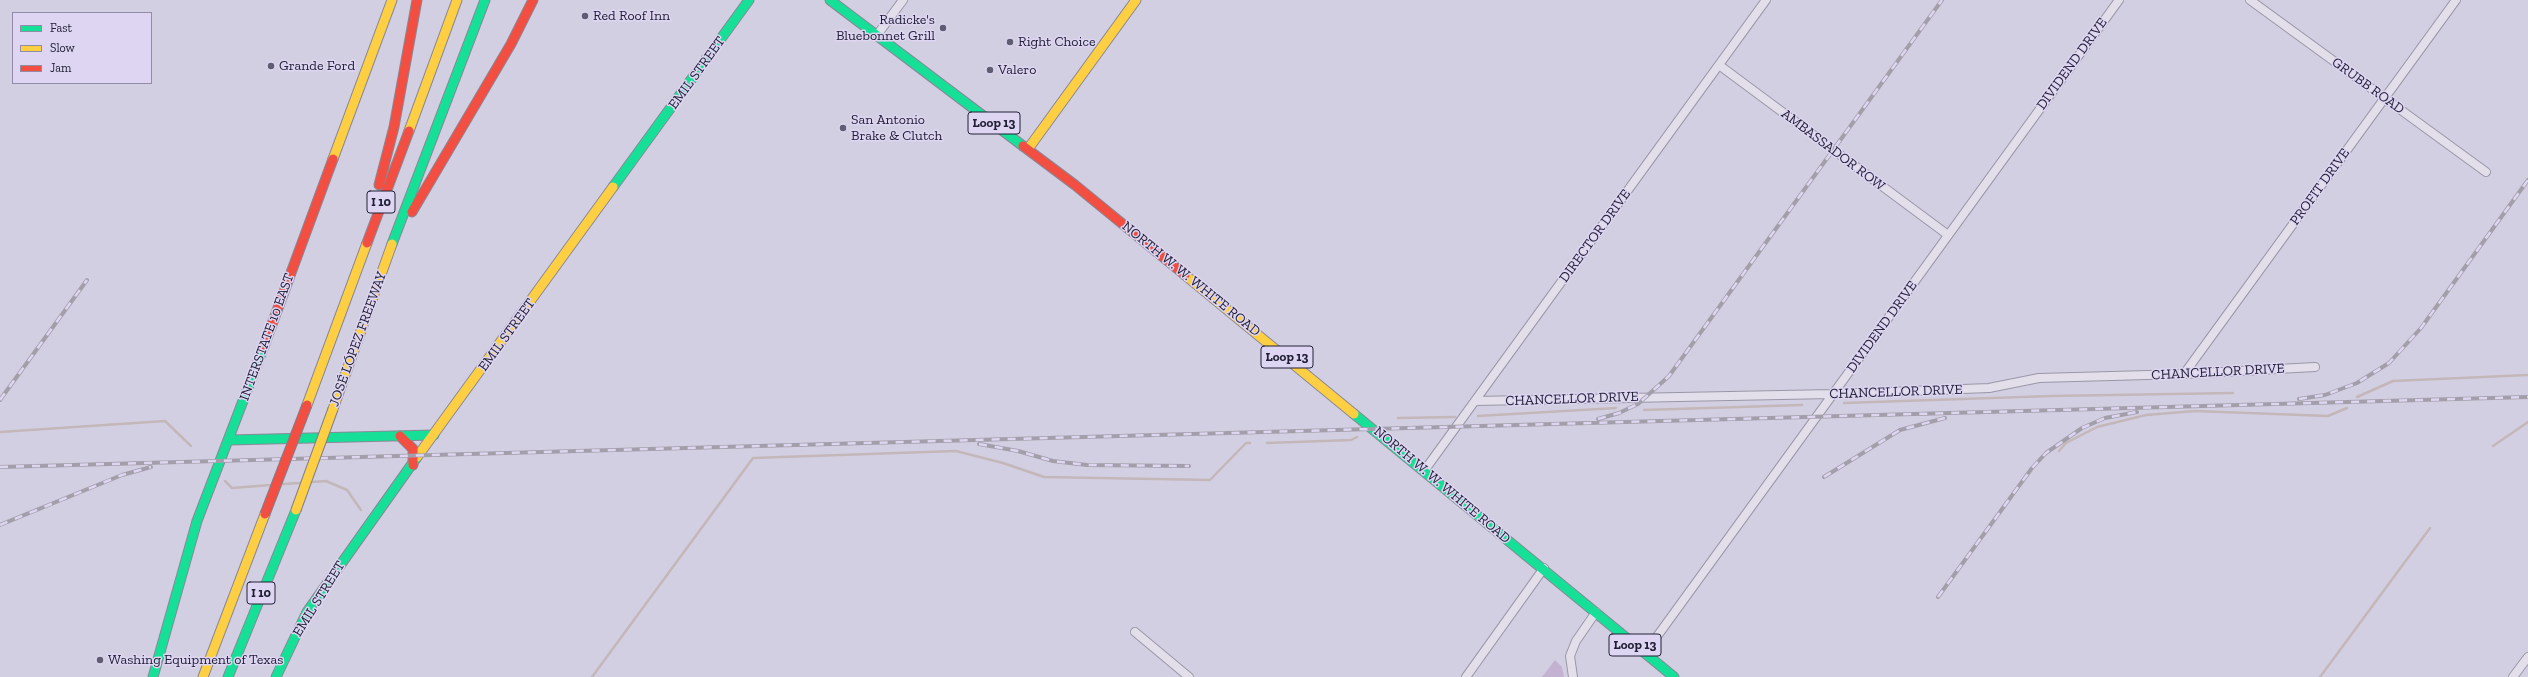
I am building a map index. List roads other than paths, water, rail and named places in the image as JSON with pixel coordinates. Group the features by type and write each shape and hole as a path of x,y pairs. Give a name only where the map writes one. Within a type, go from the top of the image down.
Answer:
{"main road":[{"name":"INTERSTATE 10 EAST","path":"153,677 197,521 229,440 392,0"},
{"path":"371,230 382,171 394,127 417,0"},
{"name":"JOSÉ LÓPEZ FREEWAY","path":"203,677 307,405 457,0"},
{"name":"JOSÉ LÓPEZ FREEWAY","path":"228,677 296,510 392,244 485,0"},
{"path":"392,244 511,44 533,0"},
{"name":"EMIL STREET","path":"276,677 307,612 749,0"},
{"name":"NORTH W. W. WHITE ROAD","path":"830,0 1028,149 1146,242 1544,568 1674,677"},
{"path":"1028,149 1136,0"},
{"path":"400,436 413,449 413,465"},
{"path":"229,440 434,436"}],"street":[{"path":"877,35 903,0"},
{"name":"DIRECTOR DRIVE","path":"1424,471 1766,0"},
{"name":"DIVIDEND DRIVE","path":"1645,653 2118,0"},
{"name":"GRUBB ROAD","path":"2250,0 2486,172"},
{"name":"PROFIT DRIVE","path":"2184,374 2456,0"},
{"name":"AMBASSADOR ROW","path":"1719,65 1948,235"},
{"name":"CHANCELLOR DRIVE","path":"1475,401 1832,394 1989,388 2039,378 2184,374 2315,367"},
{"path":"1466,677 1544,568"},
{"path":"1573,677 1570,656 1576,640 1596,612"},
{"path":"1135,632 1189,677"},
{"path":"2513,677 2528,657"}],"waterway":[{"path":"2357,397 2393,381 2528,375"},
{"path":"1844,403 2051,396 2233,393"},
{"path":"1644,410 1802,405"},
{"path":"1478,416 1616,408"},
{"path":"2059,451 2066,443 2097,427 2146,415 2195,411 2328,416 2347,408"},
{"path":"1398,418 1455,417"},
{"path":"0,432 165,421 191,446"},
{"path":"2493,446 2528,422"},
{"path":"1267,443 1351,440 1357,437"},
{"path":"592,677 753,458 956,451 1003,463 1044,477 1210,480 1246,443 1250,443"},
{"path":"225,481 232,488 271,485"},
{"path":"312,482 326,481 347,490 361,510"},
{"path":"282,484 301,483"},
{"path":"2320,677 2430,528"}],"railway":[{"path":"1598,419 1619,413 1638,404 1669,376 1942,0"},
{"path":"2299,399 2325,395 2357,383 2389,363 2421,328 2528,180"},
{"path":"0,400 87,280"},
{"path":"0,467 2528,397"},
{"path":"1938,597 2032,468 2046,453 2082,428 2105,418 2137,412"},
{"path":"1824,477 1900,430 1945,418"},
{"path":"979,444 1018,451 1053,461 1087,465 1189,466"},
{"path":"0,525 122,475 151,467"}],"place":[{"name":"Red Roof Inn","path":"585,16"},
{"name":"Radicke's Bluebonnet Grill","path":"943,28"},
{"name":"Right Choice","path":"1010,42"},
{"name":"Grande Ford","path":"271,66"},
{"name":"Valero","path":"990,70"},
{"name":"San Antonio Brake & Clutch","path":"843,128"},
{"name":"Washing Equipment of Texas","path":"100,660"}]}
